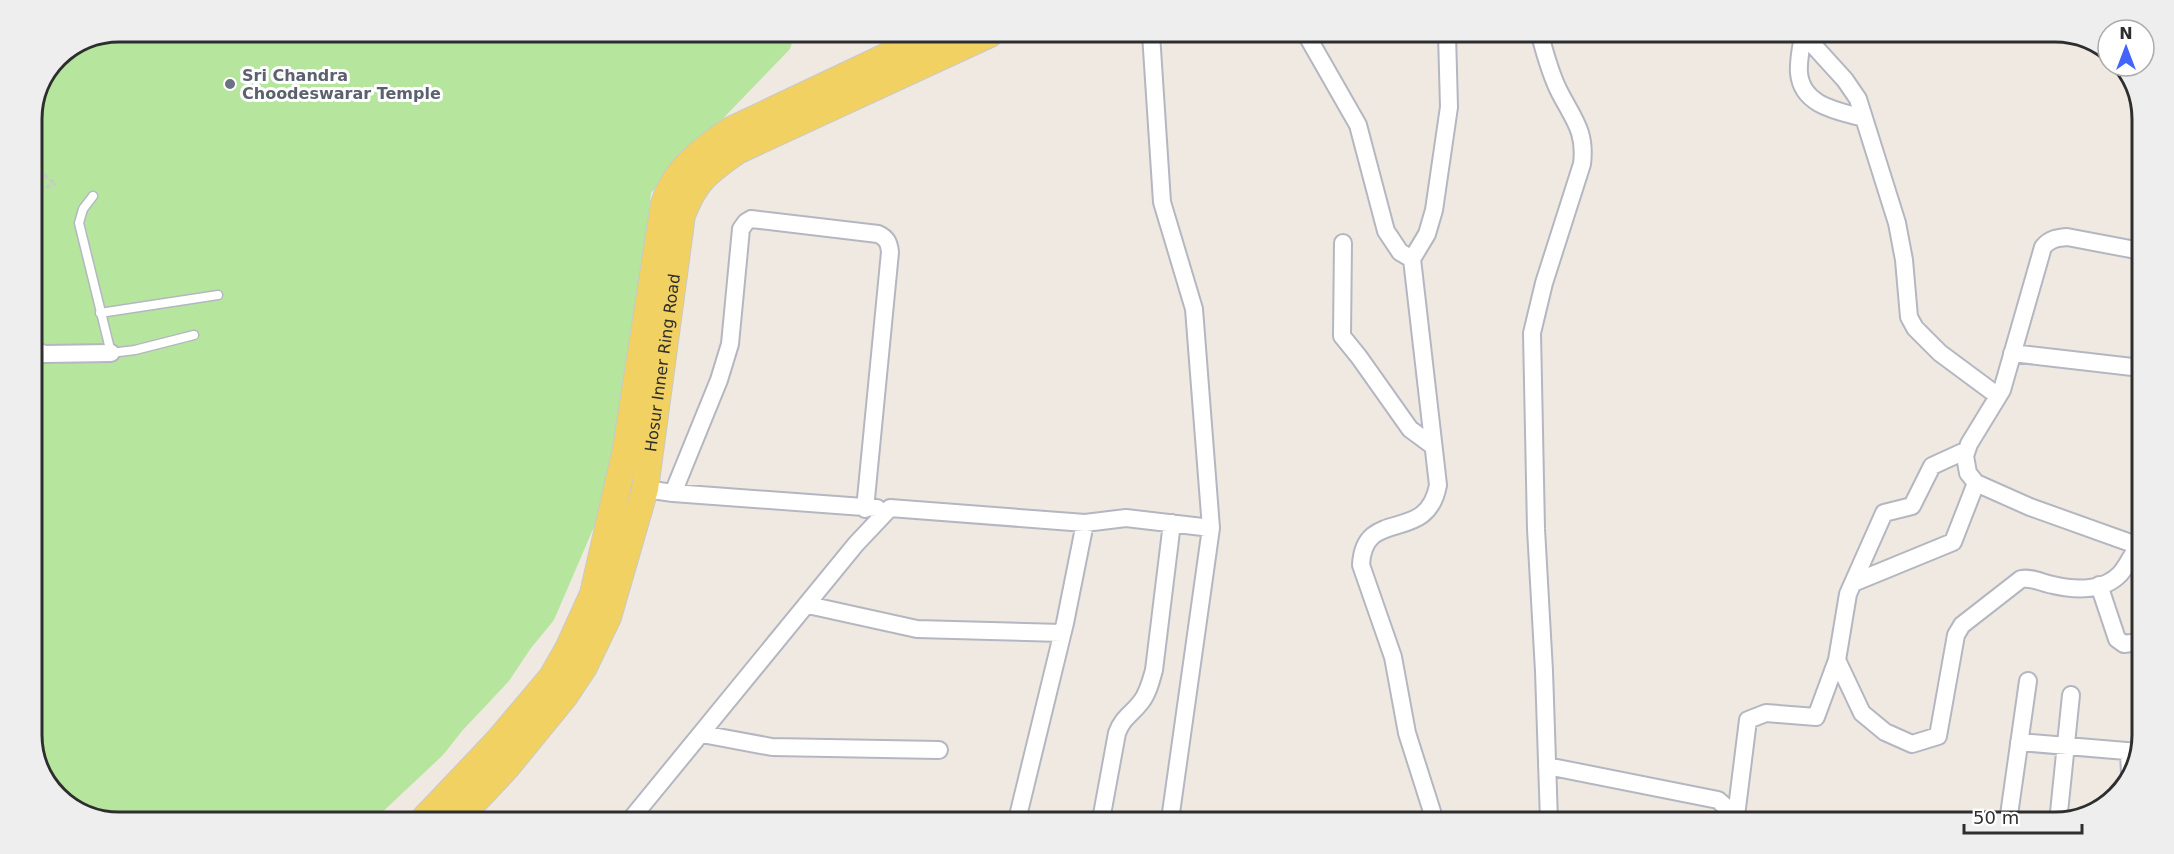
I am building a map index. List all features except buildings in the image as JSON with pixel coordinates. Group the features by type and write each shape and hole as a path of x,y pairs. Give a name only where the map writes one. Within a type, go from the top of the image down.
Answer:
{"main road":[{"name":"Hosur Inner Ring Road","path":"431,812 498,741 552,677 568,649 593,594 626,448 664,204 676,177 706,147 731,130 910,42"},
{"name":"Hosur Inner Ring Road","path":"465,812 506,768 564,697 584,667 608,617 645,489 682,215 691,192 708,172 737,151 973,42"}],"street":[{"path":"1152,42 1162,201 1194,309 1211,528 1171,812"},
{"path":"1311,42 1358,125 1386,231 1400,252 1412,259"},
{"path":"1432,812 1407,733 1393,657 1362,565 1362,551 1375,532 1421,516 1432,503 1438,485 1412,259 1427,234 1434,210 1449,107 1447,42"},
{"path":"1542,42 1559,92 1582,134 1584,151 1582,164 1544,283 1532,333 1536,529 1549,812"},
{"path":"1803,42 1799,71 1805,91 1824,107 1864,118"},
{"path":"1809,42 1854,91 1864,118 1897,223 1904,260 1909,317 1915,328 1940,353 1998,396"},
{"path":"673,493 719,380 730,344 741,229 751,219 878,234 885,237 889,244 865,509"},
{"path":"2132,249 2067,237 2049,241 2043,247 2002,390 1969,444 1965,456 1968,473 1976,483 2030,507 2132,544"},
{"path":"1343,243 1342,336 1410,429 1433,446"},
{"path":"42,353 111,353"},
{"path":"2013,353 2132,367"},
{"path":"1738,812 1748,720 1766,713 1816,717 1837,660 1848,594 1884,513 1912,506 1932,466 1967,450"},
{"path":"1853,583 1953,542 1976,483"},
{"path":"645,489 865,509 890,508 1085,523 1126,518 1211,528"},
{"path":"637,812 856,544 890,508"},
{"path":"1019,812 1062,633 1085,523"},
{"path":"1102,812 1121,721 1141,702 1154,670 1172,524"},
{"path":"1837,660 1862,713 1885,732 1912,744 1938,736 1956,635 1962,625 2020,579 2031,579 2082,590 2106,583 2121,573 2132,556"},
{"path":"2099,585 2117,639 2124,644 2132,643"},
{"path":"808,605 916,629 1062,633"},
{"path":"2009,812 2028,681"},
{"path":"2059,812 2071,694"},
{"path":"702,734 772,747 939,750"},
{"path":"2019,742 2065,744 2130,752"},
{"path":"1547,766 1718,800 1730,812"}],"lane":[{"path":"93,196 83,209 79,223 111,353 135,350 194,335"},
{"path":"100,312 218,295"}],"path":[{"path":"42,174 56,184 42,189"}],"green space":[{"path":"119,42 792,42 790,49 651,193 642,278 623,380 612,485 554,620 531,648 509,681 443,755 382,812 109,811 80,802 52,774 43,750 42,740 42,119 43,104 48,90 55,76 76,55 104,43"}],"place":[{"name":"Sri Chandra Choodeswarar Temple","path":"230,84"}]}
